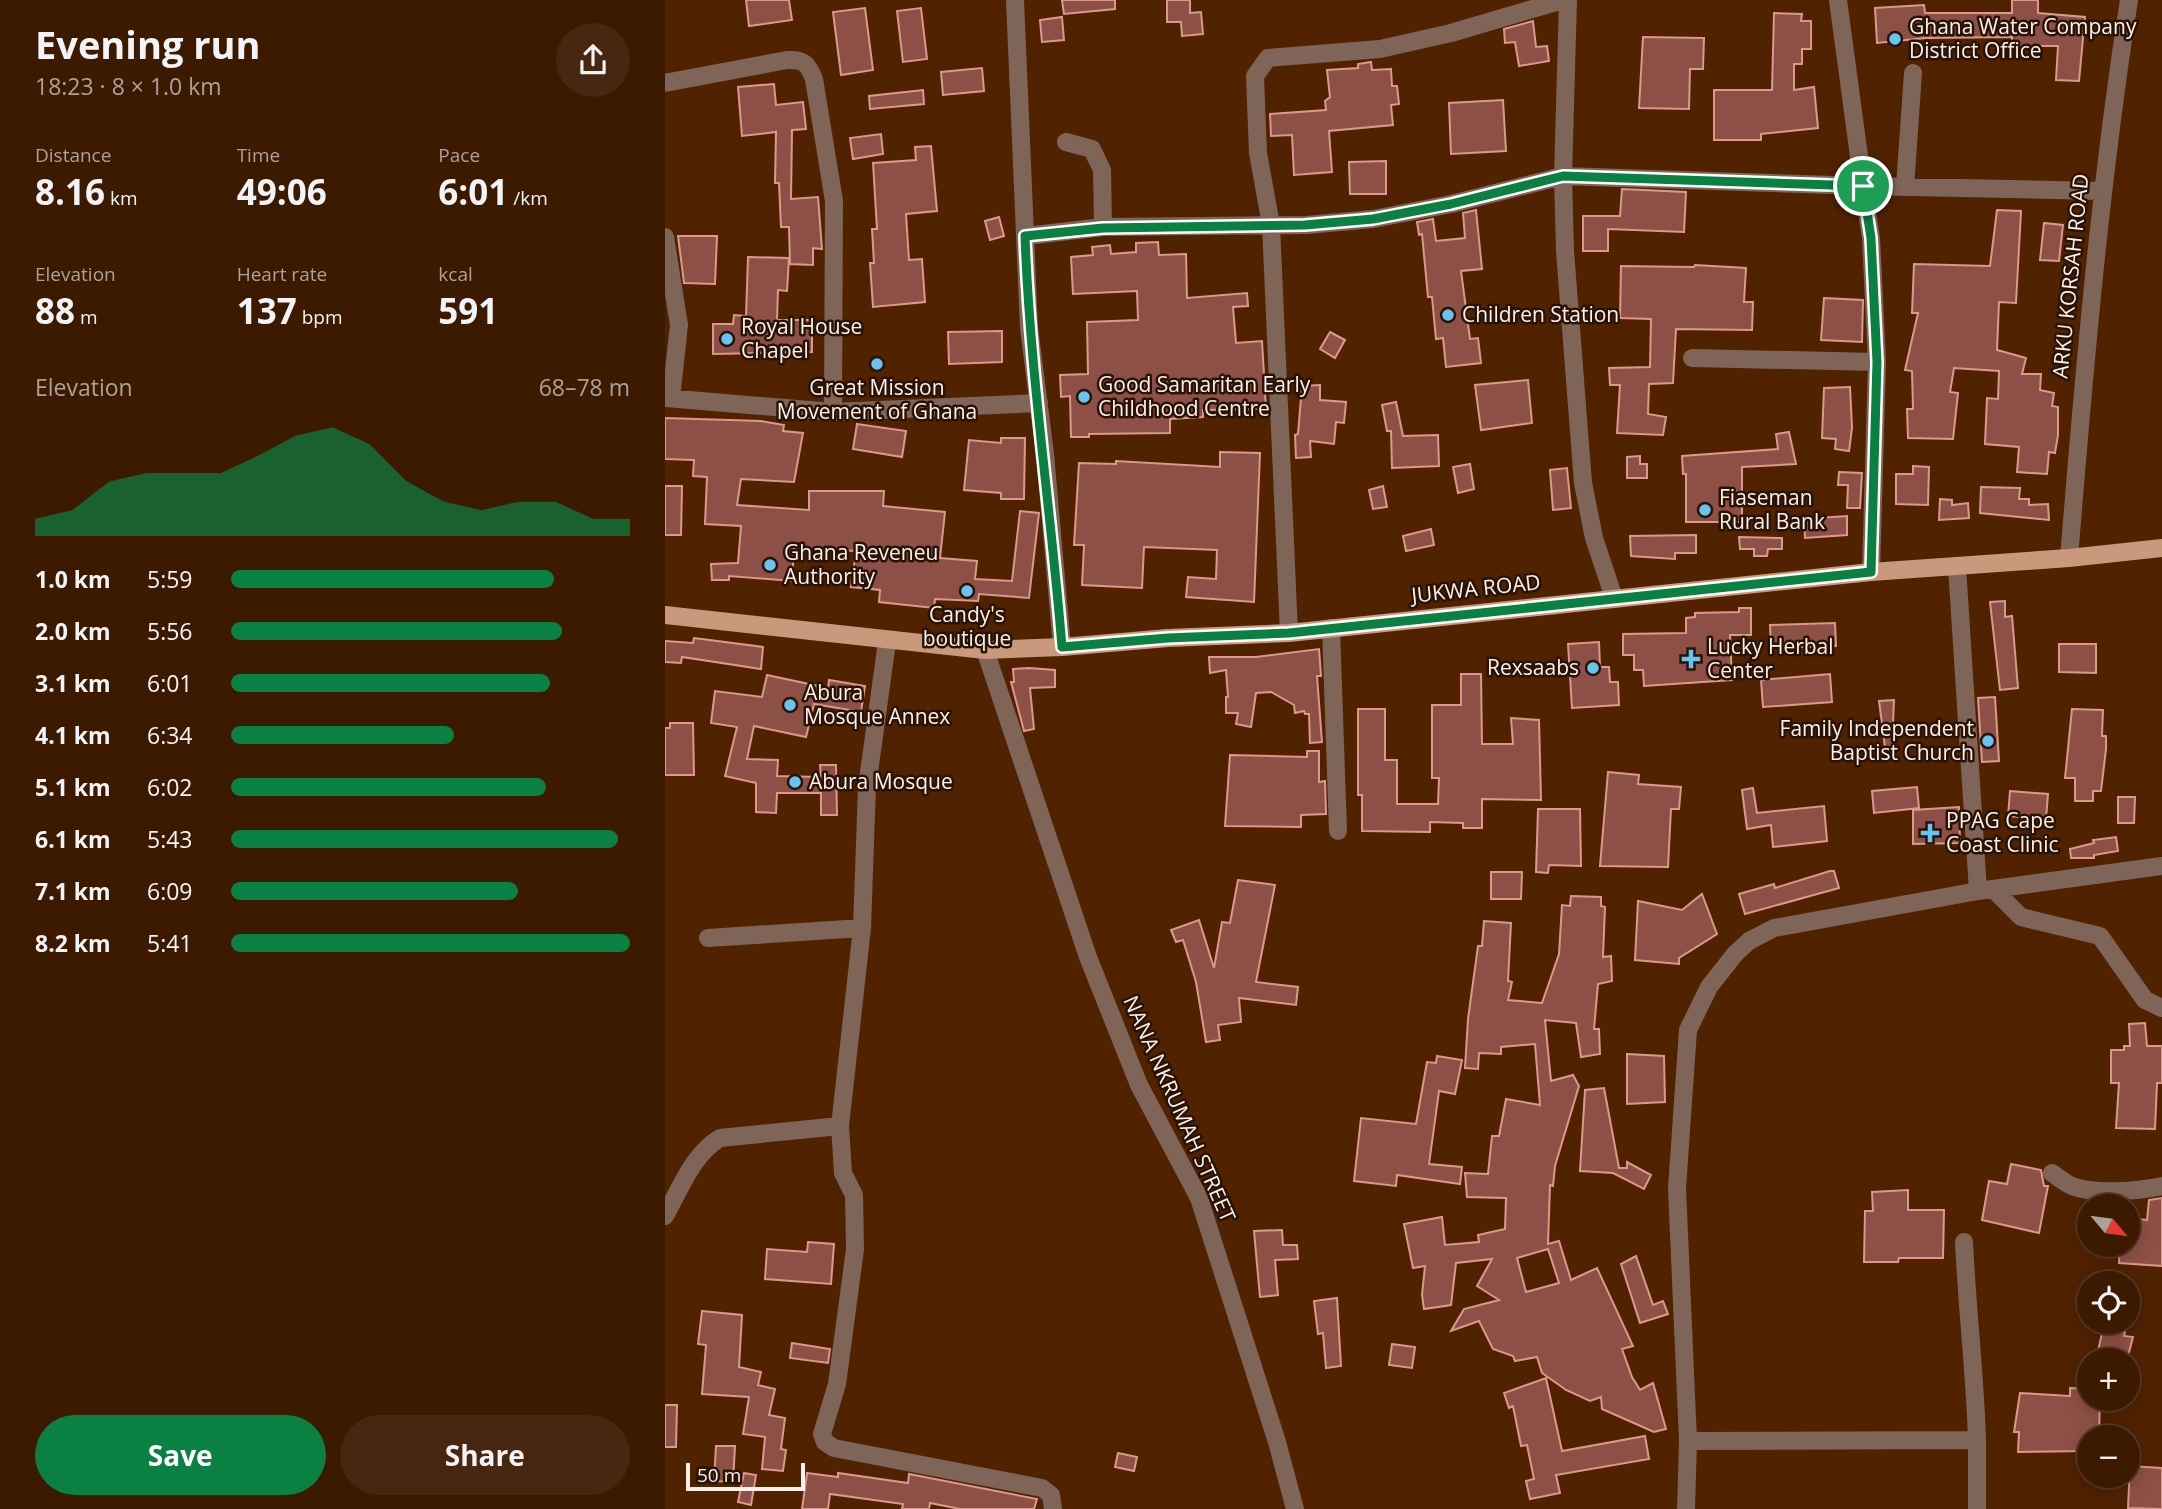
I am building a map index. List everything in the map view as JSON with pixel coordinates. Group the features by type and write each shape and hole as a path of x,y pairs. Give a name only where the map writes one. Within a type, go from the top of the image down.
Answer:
{"main road":[{"name":"JUKWA ROAD","path":"665,615 887,642 985,650 1062,647 1168,638 1289,633 1871,572 2069,558 2162,548"}],"street":[{"path":"1015,0 1029,328 1039,403 1062,647"},
{"path":"1289,633 1271,225 1258,153 1255,76 1268,58 1380,49 1451,33 1565,0 1565,251 1583,482 1594,538 1615,598"},
{"path":"1838,0 1871,238 1877,362 1871,572"},
{"name":"ARKU KORSAH ROAD","path":"2069,558 2083,374 2102,191 2129,0"},
{"path":"665,83 787,60 799,59 808,64 814,79 834,201 833,412"},
{"path":"1905,187 1913,73"},
{"path":"1066,142 1091,149 1102,170 1103,228"},
{"path":"1025,236 1103,228 1271,225 1373,219 1451,204 1563,176 2102,191"},
{"path":"665,237 679,325 668,398 833,412 1039,403"},
{"path":"1692,358 1877,362"},
{"path":"1957,566 1986,891 2021,917 2100,936 2145,1000 2162,1008"},
{"path":"1331,628 1338,831"},
{"path":"887,642 867,787 862,928 841,1126 840,1158 843,1173 854,1195 856,1235 837,1384 822,1434 825,1442 834,1448 1042,1488 1051,1495 1053,1509"},
{"name":"NANA NKRUMAH STREET","path":"985,650 1088,957 1139,1085 1199,1199 1277,1442 1295,1509"},
{"path":"1686,1509 1688,1441 1677,1188 1688,1030 1709,987 1749,941 1773,928 1986,891 2162,866"},
{"path":"708,938 862,928"},
{"path":"665,1216 708,1145 720,1138 841,1126"},
{"path":"2052,1174 2072,1186 2091,1189 2143,1189 2162,1186"},
{"path":"1964,1242 1967,1306 1975,1363 1977,1509"},
{"path":"1688,1441 1977,1440"}],"building":[{"path":"746,0 789,0 792,20 749,26"},
{"path":"1062,0 1115,0 1115,9 1064,14"},
{"path":"1167,0 1190,0 1190,13 1201,12 1203,34 1182,36 1181,22 1167,22"},
{"path":"2012,0 2038,0 2038,13 2085,17 2079,81 2056,80 2058,46 2012,46 2012,37 1926,38 1877,43 1875,8 1924,5 1925,13 2012,13"},
{"path":"865,8 873,70 841,75 833,12"},
{"path":"921,8 927,59 903,62 897,11"},
{"path":"1774,13 1802,14 1801,21 1811,21 1811,49 1802,49 1802,64 1794,64 1794,90 1814,87 1818,128 1761,134 1761,140 1714,140 1714,90 1772,90"},
{"path":"1062,17 1064,40 1042,42 1040,20"},
{"path":"1533,21 1536,47 1547,46 1549,61 1519,66 1515,42 1505,43 1504,29"},
{"path":"1643,37 1704,38 1703,69 1690,69 1689,109 1639,108"},
{"path":"1371,62 1372,70 1391,69 1392,86 1397,86 1399,104 1391,105 1393,125 1329,131 1332,172 1294,175 1292,135 1271,136 1270,114 1326,110 1325,101 1330,97 1327,70 1358,68 1358,64"},
{"path":"982,68 984,91 943,95 941,72"},
{"path":"774,84 776,105 803,102 806,129 792,130 791,199 818,197 822,249 813,248 813,265 790,264 789,227 781,227 779,183 775,183 776,132 742,136 738,87"},
{"path":"923,90 924,104 870,109 869,96"},
{"path":"1503,100 1506,151 1451,154 1449,103"},
{"path":"881,134 883,154 853,159 850,138"},
{"path":"931,146 937,211 906,214 909,260 922,259 925,302 873,307 870,263 874,263 872,229 877,229 873,163 916,160 915,147"},
{"path":"1386,161 1386,194 1350,194 1349,162"},
{"path":"1622,189 1686,192 1684,232 1608,229 1608,251 1583,251 1583,216 1620,216"},
{"path":"1476,210 1482,269 1461,271 1470,339 1478,338 1481,363 1446,367 1443,338 1436,339 1432,297 1428,297 1422,234 1419,235 1417,222 1433,219 1436,241 1465,238 1463,213"},
{"path":"1997,210 2021,211 2016,303 1999,302 1997,350 2026,358 2022,374 2041,374 2040,390 2054,393 2052,406 2058,407 2058,435 2055,453 2049,452 2047,474 2017,472 2019,447 1985,444 1987,398 1998,399 1999,371 1954,368 1950,392 1958,393 1953,439 1908,438 1907,409 1913,409 1912,371 1905,370 1918,313 1912,313 1914,264 1990,266"},
{"path":"999,217 1004,236 990,240 985,221"},
{"path":"2044,223 2063,225 2059,261 2040,260"},
{"path":"678,236 717,236 715,284 684,283"},
{"path":"1158,242 1159,255 1186,254 1187,298 1247,293 1248,306 1233,307 1236,343 1262,341 1266,409 1203,410 1203,417 1170,419 1170,433 1089,434 1089,437 1071,437 1070,396 1061,397 1060,375 1088,374 1087,322 1138,320 1137,291 1073,294 1071,257 1093,255 1092,247 1110,245 1111,254 1136,252 1136,243"},
{"path":"748,257 789,258 787,291 778,290 777,320 812,320 812,352 713,354 713,324 733,324 734,315 746,316"},
{"path":"1695,265 1746,268 1744,302 1753,302 1752,330 1676,329 1673,383 1649,384 1648,414 1666,417 1663,435 1617,433 1620,385 1610,385 1609,368 1650,367 1651,319 1620,318 1621,266"},
{"path":"1824,298 1863,300 1862,342 1821,340"},
{"path":"1002,331 1002,362 949,364 948,332"},
{"path":"1330,332 1345,340 1335,358 1320,349"},
{"path":"1528,380 1532,423 1481,430 1475,385"},
{"path":"1320,385 1320,400 1346,402 1344,423 1336,422 1334,444 1310,441 1311,457 1296,458 1295,435 1298,434 1302,386"},
{"path":"1850,387 1852,428 1849,451 1835,449 1836,439 1822,438 1824,388"},
{"path":"1396,402 1403,436 1438,435 1439,466 1392,468 1391,431 1387,431 1382,405"},
{"path":"665,418 761,421 784,425 783,431 803,433 794,482 741,479 737,505 809,510 809,491 884,491 883,506 945,512 940,558 977,561 975,579 1012,581 1020,511 1039,513 1029,598 979,594 978,601 935,599 934,608 879,602 880,590 851,587 856,551 794,548 792,581 729,576 729,580 712,580 711,564 738,563 741,526 705,524 707,477 693,476 694,460 665,459"},
{"path":"857,424 906,431 902,457 853,449"},
{"path":"1789,432 1796,464 1742,467 1742,522 1686,522 1686,474 1683,474 1682,456 1778,449 1776,434"},
{"path":"1001,438 1025,438 1024,499 1001,499 1001,493 964,490 969,440 1001,443"},
{"path":"1220,452 1260,453 1254,602 1186,597 1188,577 1216,579 1217,550 1144,547 1142,588 1082,585 1084,545 1074,545 1079,463 1116,464 1116,461 1220,467"},
{"path":"1640,456 1640,464 1647,464 1647,478 1627,478 1627,457"},
{"path":"1470,464 1474,489 1458,493 1453,467"},
{"path":"1913,466 1929,467 1928,505 1896,504 1896,474 1913,474"},
{"path":"1567,468 1571,508 1553,510 1550,470"},
{"path":"1839,472 1862,473 1860,508 1847,508 1848,485 1838,485"},
{"path":"665,486 682,486 681,535 665,535"},
{"path":"1383,486 1387,507 1373,509 1369,490"},
{"path":"1981,487 2020,488 2019,499 2029,499 2029,505 2048,504 2049,520 1980,513"},
{"path":"1940,499 1952,500 1952,505 1968,503 1969,518 1939,520"},
{"path":"1847,516 1847,535 1805,538 1804,519"},
{"path":"1431,529 1434,545 1406,551 1403,536"},
{"path":"1696,535 1696,553 1675,553 1675,559 1631,556 1630,536"},
{"path":"1739,537 1782,538 1782,549 1768,549 1767,556 1754,556 1754,549 1740,549"},
{"path":"2005,601 2005,617 2012,616 2018,688 2000,690 1990,602"},
{"path":"1739,608 1751,608 1751,635 1730,635 1732,680 1644,686 1643,670 1634,670 1634,655 1623,655 1623,634 1686,633 1686,618 1695,617 1695,613 1739,612"},
{"path":"1835,623 1836,646 1771,648 1770,625"},
{"path":"694,638 763,647 761,669 682,657 681,663 665,662 665,641 693,643"},
{"path":"1599,642 1600,667 1609,667 1610,682 1618,682 1619,705 1572,708 1568,644"},
{"path":"2059,644 2096,644 2096,673 2059,672"},
{"path":"1319,649 1321,676 1317,676 1322,742 1310,743 1309,714 1304,711 1295,713 1294,705 1271,692 1256,693 1251,727 1236,724 1238,713 1226,713 1226,670 1210,673 1209,657 1256,657"},
{"path":"1013,669 1055,670 1055,687 1030,688 1034,729 1024,731 1011,682 1014,682"},
{"path":"1461,674 1481,674 1482,744 1513,744 1511,718 1539,720 1541,800 1482,799 1482,828 1463,828 1463,823 1430,822 1430,832 1362,831 1362,795 1358,795 1358,709 1385,709 1385,760 1397,760 1397,804 1438,804 1439,778 1432,778 1432,705 1461,705"},
{"path":"1830,674 1832,702 1763,707 1761,680"},
{"path":"767,675 828,688 829,680 865,686 861,712 814,704 806,737 754,726 747,759 778,760 777,776 821,777 820,765 836,765 837,815 821,815 821,793 777,793 776,813 756,812 756,783 725,776 737,727 711,723 715,691 762,697"},
{"path":"1995,697 1999,761 1982,762 1978,698"},
{"path":"1894,700 1892,747 1885,747 1879,701"},
{"path":"2072,709 2103,710 2102,736 2106,736 2106,749 2101,791 2093,791 2093,801 2075,801 2075,778 2065,778"},
{"path":"670,723 693,723 694,775 665,775 665,728 670,728"},
{"path":"1307,751 1319,751 1319,782 1325,781 1326,814 1301,815 1301,827 1225,826 1230,755 1307,757"},
{"path":"1608,772 1639,775 1638,784 1681,787 1679,809 1671,809 1668,867 1600,866"},
{"path":"1917,787 1919,808 1874,813 1872,791"},
{"path":"1753,788 1757,813 1824,806 1827,841 1773,847 1771,825 1747,829 1742,790"},
{"path":"2010,791 2048,794 2046,819 2008,816"},
{"path":"2118,797 2135,797 2134,823 2118,823"},
{"path":"1959,807 1960,843 1913,844 1913,810"},
{"path":"1538,809 1580,809 1581,866 1549,865 1548,873 1536,872"},
{"path":"2116,837 2118,851 2094,855 2094,858 2071,858 2070,849 2094,843 2093,840"},
{"path":"1834,871 1839,888 1745,914 1739,894 1774,884 1775,888"},
{"path":"1491,872 1522,872 1521,899 1491,899"},
{"path":"1238,880 1275,885 1256,982 1298,987 1296,1005 1239,998 1241,1022 1218,1025 1220,1040 1206,1042 1196,982 1183,940 1176,942 1171,930 1199,920 1214,968 1222,922 1230,923"},
{"path":"1702,894 1717,934 1679,958 1679,964 1635,960 1638,901 1682,910"},
{"path":"1571,896 1601,897 1601,906 1605,907 1603,957 1611,956 1612,981 1598,984 1594,1029 1599,1029 1600,1054 1581,1057 1576,1023 1545,1020 1551,1081 1573,1075 1579,1086 1555,1166 1553,1186 1550,1185 1548,1244 1559,1241 1571,1280 1597,1268 1633,1346 1622,1349 1632,1377 1640,1390 1653,1383 1666,1429 1654,1432 1602,1409 1601,1397 1590,1401 1566,1390 1542,1373 1537,1357 1515,1361 1513,1356 1493,1349 1479,1321 1451,1331 1464,1309 1499,1300 1477,1286 1492,1259 1456,1263 1451,1305 1424,1309 1422,1295 1425,1266 1413,1268 1404,1224 1442,1217 1445,1245 1479,1242 1478,1235 1505,1229 1506,1198 1467,1197 1465,1173 1488,1174 1492,1136 1499,1136 1506,1099 1540,1105 1535,1044 1501,1047 1501,1054 1479,1053 1478,1069 1465,1068 1468,1019 1478,946 1482,946 1484,921 1511,923 1508,981 1512,982 1508,1000 1542,1003 1559,954 1562,905 1570,906","holes":["1548,1249 1559,1283 1526,1292 1517,1258"]},
{"path":"2145,1023 2147,1046 2162,1046 2162,1083 2157,1083 2155,1129 2116,1128 2119,1083 2111,1083 2111,1050 2124,1050 2124,1046 2130,1046 2129,1024"},
{"path":"1627,1054 1664,1056 1665,1102 1627,1104"},
{"path":"1437,1056 1462,1060 1455,1094 1439,1091 1429,1164 1462,1167 1460,1184 1397,1175 1396,1186 1354,1181 1361,1118 1416,1124 1427,1062 1436,1063"},
{"path":"1604,1088 1619,1168 1627,1168 1627,1162 1651,1175 1644,1189 1613,1173 1580,1171 1585,1090"},
{"path":"2011,1164 2041,1170 2044,1186 2048,1186 2039,1233 1982,1220 1989,1181 2007,1184"},
{"path":"1908,1190 1908,1210 1944,1210 1943,1258 1899,1258 1898,1262 1864,1262 1865,1211 1873,1211 1872,1192"},
{"path":"2162,1198 2162,1266 2119,1263 2119,1257 2140,1257 2140,1219 2147,1220 2149,1200"},
{"path":"1282,1230 1283,1245 1297,1245 1298,1259 1275,1260 1278,1295 1260,1297 1254,1231"},
{"path":"808,1242 834,1244 831,1284 765,1279 767,1249 807,1252"},
{"path":"1636,1256 1653,1305 1663,1301 1668,1314 1640,1323 1621,1264"},
{"path":"1337,1298 1341,1366 1326,1368 1323,1333 1318,1334 1314,1301"},
{"path":"702,1311 742,1315 739,1367 761,1372 758,1385 775,1389 769,1415 785,1418 781,1449 786,1450 783,1471 762,1469 765,1437 743,1434 749,1397 702,1394 706,1345 698,1344"},
{"path":"2102,1334 2124,1334 2133,1337 2130,1348 2099,1348"},
{"path":"792,1343 830,1349 828,1363 790,1358"},
{"path":"1392,1344 1415,1347 1412,1368 1389,1365"},
{"path":"1546,1378 1562,1451 1645,1436 1649,1459 1556,1475 1560,1493 1530,1499 1526,1481 1534,1479 1527,1445 1521,1446 1513,1406 1509,1408 1504,1393"},
{"path":"2070,1388 2077,1388 2077,1411 2100,1411 2099,1425 2077,1425 2077,1451 2018,1452 2019,1432 2014,1432 2020,1393 2070,1396"},
{"path":"665,1405 677,1405 676,1447 665,1447"},
{"path":"716,1446 735,1446 733,1482 714,1481"},
{"path":"1118,1453 1137,1457 1134,1471 1115,1467"},
{"path":"2140,1467 2162,1468 2162,1509 2128,1508 2129,1488 2140,1488"},
{"path":"744,1473 756,1475 751,1505 738,1502"},
{"path":"807,1473 838,1477 838,1473 908,1483 909,1474 1037,1499 1034,1509 960,1509 930,1503 929,1509 902,1509 903,1504 830,1494 828,1509 802,1509"}],"place":[{"name":"Ghana Water Company District Office","path":"1895,39"},
{"name":"Children Station","path":"1448,315"},
{"name":"Royal House Chapel","path":"727,339"},
{"name":"Great Mission Movement of Ghana","path":"877,364"},
{"name":"Good Samaritan Early Childhood Centre","path":"1084,397"},
{"name":"Fiaseman Rural Bank","path":"1705,510"},
{"name":"Ghana Reveneu Authority","path":"770,565"},
{"name":"Candy's boutique","path":"967,591"},
{"name":"Lucky Herbal Center","path":"1691,659"},
{"name":"Rexsaabs","path":"1593,668"},
{"name":"Abura Mosque Annex","path":"790,705"},
{"name":"Family Independent Baptist Church","path":"1988,741"},
{"name":"Abura Mosque","path":"795,782"},
{"name":"PPAG Cape Coast Clinic","path":"1930,833"}],"route":[{"path":"1563,176 1863,186 1871,238 1877,362 1871,572 1289,633 1168,638 1062,647 1052,520 1029,328 1025,236 1103,228 1305,225 1373,219 1451,204 1563,176"}]}
